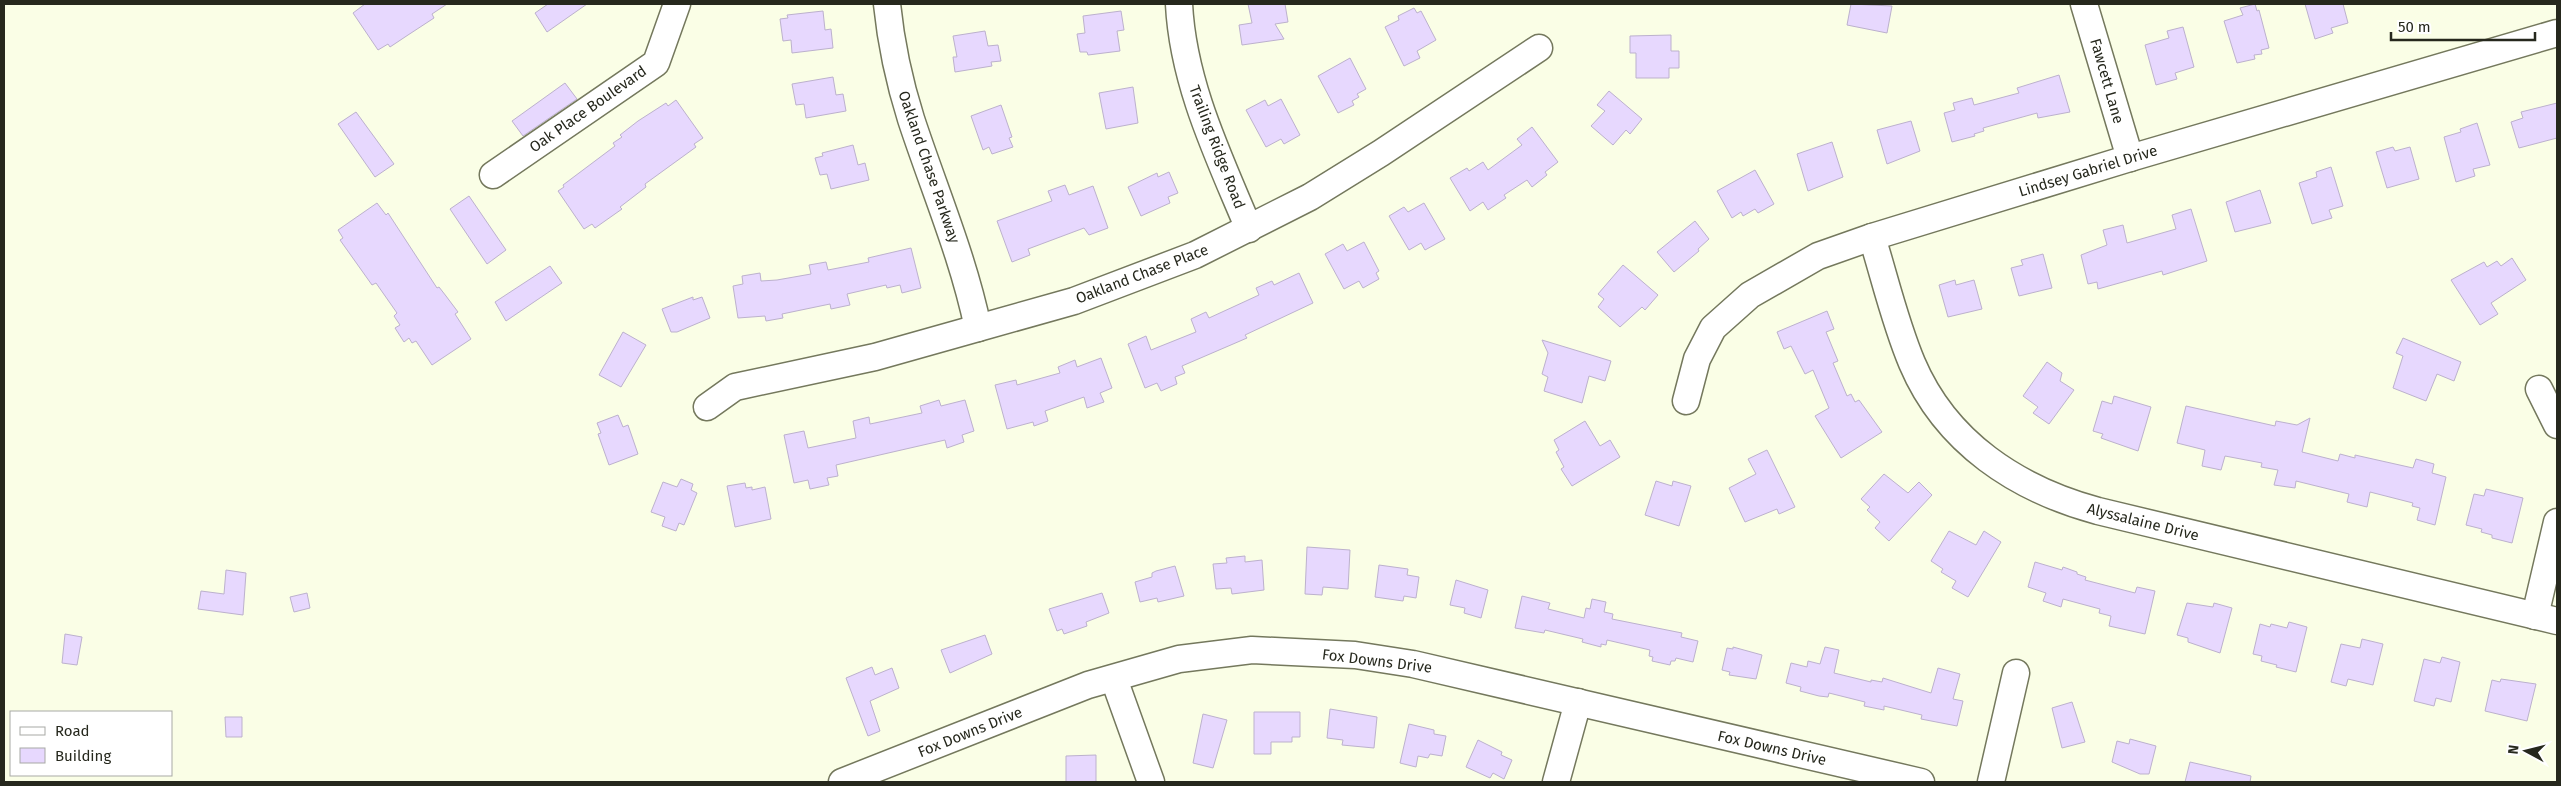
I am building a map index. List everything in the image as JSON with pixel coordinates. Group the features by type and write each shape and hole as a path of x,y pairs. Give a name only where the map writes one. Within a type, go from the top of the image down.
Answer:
{"street":[{"name":"Oak Place Boulevard","path":"493,175 656,63 677,4"},
{"name":"Oakland Chase Parkway","path":"887,4 898,73 970,289 978,328"},
{"name":"Trailing Ridge Road","path":"1179,4 1189,69 1201,112 1249,230"},
{"name":"Fawcett Lane","path":"2084,4 2130,158"},
{"name":"Lindsey Gabriel Drive","path":"1686,401 1697,358 1713,328 1733,308 1750,295 1798,265 1872,237 2130,158 2557,33"},
{"name":"Oakland Chase Place","path":"707,407 735,387 875,357 1074,301 1135,280 1249,230 1310,197 1381,153 1539,48"},
{"name":"Alyssalaine Drive","path":"1872,237 1903,341 1925,388 1941,412 1976,450 2020,482 2061,501 2098,511 2546,618"},
{"path":"2539,389 2557,425"},
{"path":"2546,618 2557,522"},
{"name":"Fox Downs Drive","path":"842,782 1088,685 1114,680 1179,659 1252,650 1356,655 1413,664 1578,702 1849,774 1921,782"},
{"path":"1991,782 2016,673"},
{"path":"1114,680 1151,782"},
{"path":"1556,782 1578,702"}],"building":[{"path":"365,4 447,4 432,14 434,18 390,47 388,44 378,50 353,13"},
{"path":"548,4 587,4 547,32 535,13"},
{"path":"1248,4 1285,4 1288,22 1275,24 1284,39 1242,45 1239,25 1252,23"},
{"path":"1851,4 1892,6 1887,33 1847,25"},
{"path":"2255,4 2257,11 2259,10 2269,48 2261,50 2262,54 2254,55 2255,59 2237,63 2224,21 2243,15 2240,8"},
{"path":"2305,4 2343,4 2348,23 2331,28 2333,33 2315,39"},
{"path":"1414,8 1417,13 1421,11 1436,40 1417,51 1420,58 1404,66 1385,27 1399,20 1398,16"},
{"path":"823,11 825,30 831,29 833,48 792,53 791,40 783,41 780,19 788,18 787,15"},
{"path":"1121,11 1124,30 1117,31 1120,51 1088,55 1087,52 1080,52 1077,34 1085,33 1083,16"},
{"path":"2183,27 2194,67 2175,73 2177,79 2156,85 2145,45 2169,38 2167,31"},
{"path":"985,31 988,46 998,45 1001,61 991,62 992,66 955,72 953,57 957,57 953,36"},
{"path":"1671,35 1671,51 1679,51 1679,68 1669,68 1669,78 1636,78 1636,53 1630,53 1630,36"},
{"path":"1350,58 1366,89 1357,94 1359,97 1352,101 1354,105 1338,113 1318,76"},
{"path":"2059,75 2070,112 2038,118 2037,113 1983,128 1984,131 1974,134 1975,136 1952,142 1944,113 1955,110 1953,103 1972,98 1974,105 2019,93 2017,88"},
{"path":"833,77 836,95 843,94 846,111 806,118 804,104 796,105 792,84"},
{"path":"565,83 577,99 523,136 512,121"},
{"path":"1133,87 1138,123 1106,129 1099,93"},
{"path":"1609,91 1642,119 1630,134 1626,130 1613,145 1591,126 1605,111 1597,105"},
{"path":"1281,99 1300,135 1284,144 1281,139 1266,147 1246,110 1265,100 1268,106"},
{"path":"676,100 703,138 694,144 696,147 645,184 646,187 620,207 622,209 595,228 592,224 584,229 558,191 564,187 563,185 615,146 613,143 622,137 620,135 638,121 666,103 668,106"},
{"path":"2557,103 2557,138 2519,148 2511,122 2523,118 2521,112"},
{"path":"1001,105 1012,137 1009,138 1013,147 992,154 989,147 983,150 971,116"},
{"path":"356,112 394,164 375,177 338,124"},
{"path":"1911,121 1920,151 1887,164 1877,130"},
{"path":"2477,123 2490,165 2473,169 2475,176 2456,182 2444,137 2461,132 2460,129"},
{"path":"1532,127 1558,162 1545,172 1547,175 1532,187 1527,180 1504,195 1506,198 1488,210 1483,202 1470,211 1450,178 1467,168 1469,171 1483,162 1488,170 1522,145 1517,139"},
{"path":"1832,142 1843,177 1808,191 1797,154"},
{"path":"853,145 858,165 865,163 869,180 831,189 827,174 820,175 815,158 823,156 822,153"},
{"path":"2393,147 2395,151 2410,147 2419,179 2387,188 2376,152"},
{"path":"2331,167 2343,206 2329,210 2332,218 2312,224 2299,183 2317,177 2316,172"},
{"path":"1755,170 1774,204 1758,213 1755,209 1743,216 1741,212 1732,218 1717,191"},
{"path":"1169,172 1178,193 1168,197 1170,203 1141,216 1128,187 1157,173 1158,177"},
{"path":"1065,185 1069,195 1093,186 1108,228 1089,235 1084,228 1028,249 1030,255 1012,262 997,221 1052,201 1048,191"},
{"path":"2260,190 2271,223 2235,232 2226,202"},
{"path":"469,196 506,250 487,264 450,209"},
{"path":"377,203 386,215 388,213 437,288 439,287 458,312 455,314 471,339 432,365 416,341 412,343 409,338 404,342 395,328 400,325 394,316 397,313 376,283 372,285 340,240 343,238 338,230"},
{"path":"1424,203 1445,239 1425,250 1421,243 1409,250 1389,216 1404,207 1408,212"},
{"path":"2191,209 2207,261 2163,275 2162,271 2098,289 2097,282 2088,284 2081,255 2107,245 2103,230 2123,225 2127,243 2176,229 2172,215"},
{"path":"1695,221 1709,239 1698,249 1699,251 1674,272 1657,252"},
{"path":"1364,242 1379,271 1376,273 1379,279 1363,288 1359,281 1344,289 1325,254 1343,244 1347,251"},
{"path":"911,248 921,288 902,293 900,285 887,288 886,285 847,294 850,305 831,309 830,304 782,314 783,318 766,321 765,316 738,318 733,286 743,284 742,276 760,273 761,281 777,280 811,274 809,265 826,262 828,270 869,262 868,258"},
{"path":"2043,254 2052,288 2019,296 2011,268 2023,265 2021,260"},
{"path":"2512,258 2526,280 2491,303 2498,314 2480,325 2451,280 2484,262 2487,267 2497,261 2501,266"},
{"path":"1623,265 1658,295 1645,310 1642,307 1620,327 1598,307 1604,299 1598,294"},
{"path":"550,266 562,283 506,321 495,302"},
{"path":"1299,273 1313,303 1245,335 1247,338 1182,366 1185,373 1175,377 1177,384 1161,391 1157,383 1145,388 1128,344 1146,336 1151,350 1196,332 1191,319 1206,312 1209,318 1259,295 1256,288 1272,281 1274,285"},
{"path":"1955,280 1956,285 1974,280 1982,309 1948,317 1939,285"},
{"path":"693,297 693,300 702,297 710,318 677,332 671,332 662,309"},
{"path":"1827,311 1834,329 1826,332 1838,361 1833,363 1847,396 1851,394 1855,402 1859,400 1882,432 1841,458 1815,416 1829,408 1813,370 1805,374 1791,346 1784,349 1777,332"},
{"path":"623,332 646,345 621,387 599,375"},
{"path":"2403,338 2461,362 2454,381 2437,374 2426,401 2393,388 2403,356 2396,353"},
{"path":"1542,340 1611,361 1605,381 1589,376 1582,403 1544,391 1548,377 1542,374 1548,353"},
{"path":"1101,358 1112,388 1100,393 1104,402 1087,408 1084,397 1045,411 1048,421 1034,426 1033,422 1007,429 995,385 1016,380 1017,385 1060,373 1058,367 1075,360 1077,367"},
{"path":"2047,362 2062,373 2060,381 2074,390 2049,424 2033,413 2038,407 2023,396"},
{"path":"2114,396 2151,407 2138,451 2101,438 2103,434 2093,431 2102,401 2112,404"},
{"path":"939,400 941,406 965,400 974,431 962,435 964,442 947,448 945,440 836,465 838,476 827,478 829,485 810,489 808,480 794,483 784,435 804,431 808,448 856,438 853,421 869,417 870,424 922,413 920,406"},
{"path":"2186,406 2275,426 2276,421 2297,425 2310,418 2302,452 2338,461 2340,454 2355,458 2355,455 2413,468 2416,459 2434,464 2432,473 2446,477 2435,525 2417,520 2420,508 2412,506 2413,503 2370,492 2367,507 2347,502 2349,494 2296,481 2295,488 2274,485 2278,470 2261,467 2262,463 2225,456 2221,470 2202,466 2205,450 2177,443"},
{"path":"618,415 623,427 628,425 638,454 609,465 598,434 601,433 597,423"},
{"path":"1585,421 1600,446 1610,440 1620,457 1572,486 1561,469 1564,467 1556,452 1559,450 1554,440"},
{"path":"1767,450 1795,507 1779,514 1777,509 1745,522 1729,488 1756,474 1748,459"},
{"path":"1884,474 1908,493 1919,482 1932,495 1889,541 1875,528 1880,522 1867,510 1870,507 1861,499"},
{"path":"681,479 693,484 691,490 697,493 684,525 679,523 676,531 662,526 665,517 651,512 663,482 677,487"},
{"path":"1656,481 1672,486 1673,481 1691,486 1679,526 1645,515"},
{"path":"745,483 746,488 752,487 752,490 765,487 771,519 735,527 727,486"},
{"path":"2486,489 2523,498 2512,543 2492,538 2492,535 2481,532 2482,529 2466,525 2474,494 2484,496"},
{"path":"1949,531 1976,545 1984,531 2001,542 1968,597 1952,588 1956,581 1941,572 1943,569 1931,561"},
{"path":"1307,547 1350,550 1348,589 1323,587 1322,595 1305,594"},
{"path":"1245,556 1245,562 1262,560 1264,590 1232,594 1231,588 1216,589 1213,564 1227,563 1226,558"},
{"path":"2035,562 2062,570 2063,567 2086,577 2085,580 2135,593 2137,587 2155,591 2145,634 2109,626 2111,616 2099,613 2100,609 2063,599 2061,607 2043,601 2046,593 2028,587"},
{"path":"1379,565 1408,569 1407,575 1419,577 1416,598 1404,596 1403,601 1375,597"},
{"path":"1175,566 1184,596 1158,602 1157,598 1140,602 1135,582 1152,577 1152,573 1156,571"},
{"path":"226,570 246,573 243,615 198,609 201,591 224,594"},
{"path":"1456,580 1488,590 1481,618 1464,613 1465,608 1450,605"},
{"path":"307,593 310,608 294,612 290,597"},
{"path":"1102,593 1109,613 1086,622 1087,626 1064,634 1062,629 1057,631 1049,609"},
{"path":"1522,596 1550,603 1548,609 1584,618 1586,608 1590,609 1592,599 1606,602 1604,612 1613,614 1612,619 1682,633 1681,637 1698,641 1693,662 1676,658 1675,661 1671,661 1670,665 1652,661 1653,657 1649,656 1650,650 1607,640 1606,645 1601,644 1601,647 1582,642 1583,639 1545,630 1544,633 1515,628"},
{"path":"2187,603 2213,607 2214,603 2232,608 2220,653 2188,642 2188,638 2177,635"},
{"path":"2289,622 2307,627 2296,672 2261,661 2262,656 2253,654 2260,624 2270,627 2271,624 2287,628"},
{"path":"65,634 82,637 77,665 62,663"},
{"path":"985,635 992,654 950,673 941,650"},
{"path":"2362,639 2383,644 2373,685 2348,679 2346,686 2331,682 2341,644 2360,648"},
{"path":"1733,647 1762,655 1756,679 1729,675 1730,672 1722,670 1727,648 1733,649"},
{"path":"1825,647 1839,650 1834,673 1871,682 1871,680 1882,682 1883,678 1931,693 1938,668 1960,674 1953,699 1963,701 1957,726 1921,719 1922,715 1884,706 1884,710 1864,706 1865,702 1829,693 1828,697 1819,696 1800,691 1801,687 1786,683 1791,663 1807,667 1808,661 1820,664"},
{"path":"2442,657 2460,662 2451,702 2436,698 2434,706 2414,701 2424,659 2440,663"},
{"path":"872,667 875,675 892,668 899,688 870,701 880,731 868,736 846,678"},
{"path":"2501,679 2536,684 2527,721 2485,711 2492,680 2500,682"},
{"path":"2072,702 2085,742 2062,748 2052,708"},
{"path":"1330,709 1377,717 1374,748 1342,745 1343,740 1327,738"},
{"path":"1254,712 1300,712 1300,737 1292,737 1292,742 1271,742 1271,754 1254,754"},
{"path":"1203,714 1227,720 1213,768 1193,763"},
{"path":"225,717 242,717 242,737 226,737"},
{"path":"1409,724 1434,730 1434,734 1446,736 1442,756 1430,754 1428,758 1418,756 1416,767 1400,763"},
{"path":"2130,739 2156,746 2149,774 2140,774 2112,762 2117,741 2129,744"},
{"path":"1478,740 1502,752 1501,755 1512,760 1504,779 1493,773 1490,778 1466,767"},
{"path":"1096,755 1096,782 1066,782 1066,756"},
{"path":"2190,762 2251,776 2250,782 2185,782"}]}
